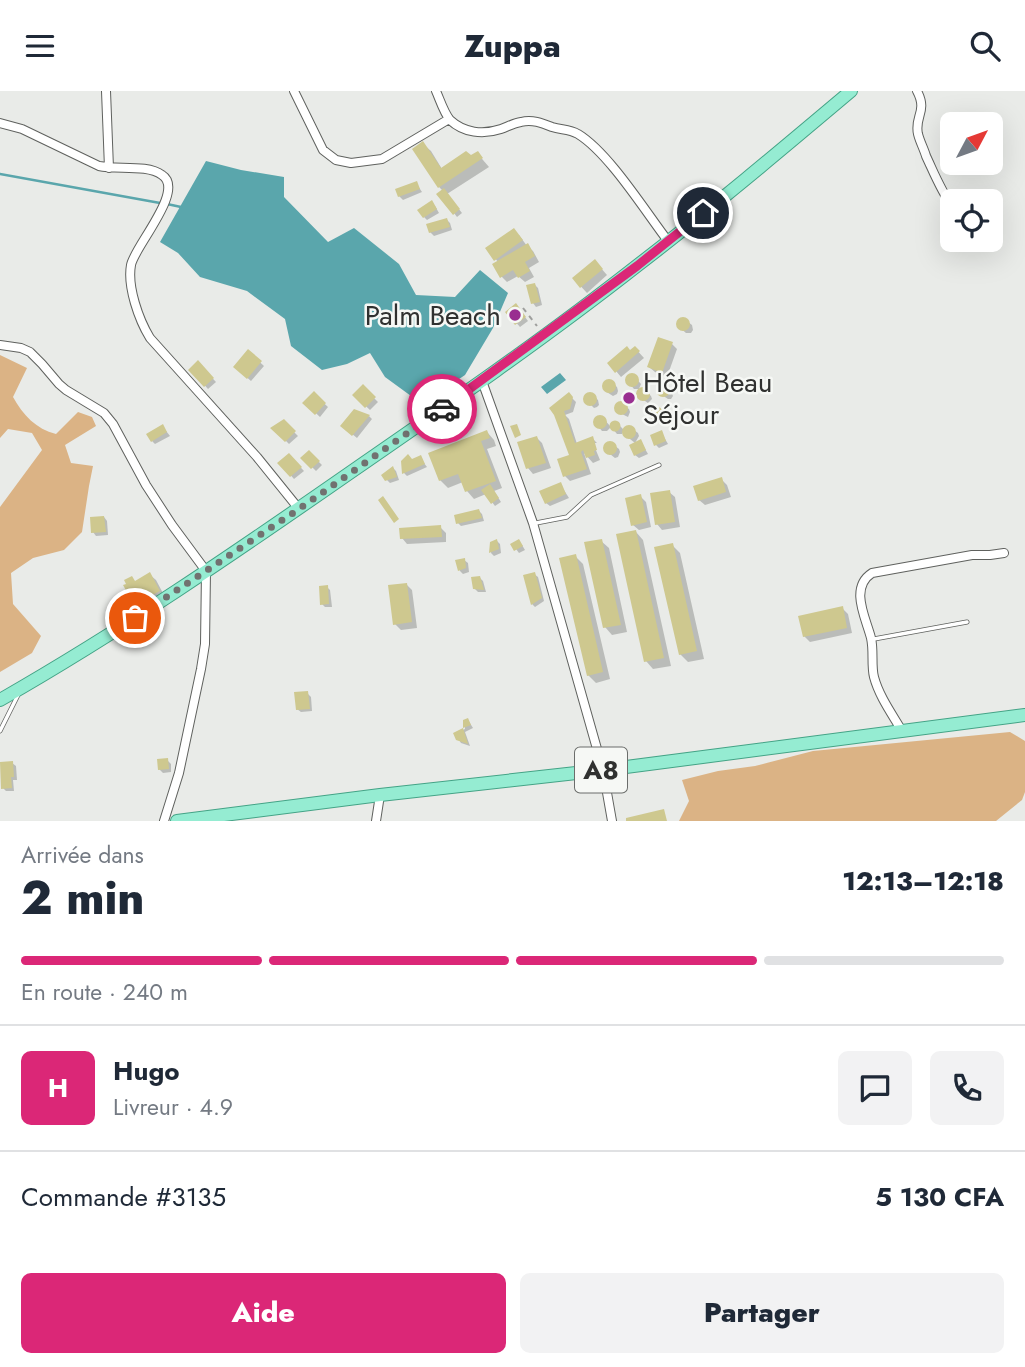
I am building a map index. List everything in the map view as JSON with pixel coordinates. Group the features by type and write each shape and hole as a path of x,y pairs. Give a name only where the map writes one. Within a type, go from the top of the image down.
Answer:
{"main road":[{"path":"0,700 93,645 206,571 482,381 668,241 851,91"},
{"name":"A8","path":"177,821 603,770 1025,715"}],"street":[{"path":"106,91 109,168"},
{"path":"293,91 323,150 336,160 351,163 382,159 449,119"},
{"path":"436,91 449,119 468,131 498,131 522,121 530,121 568,129 588,141 610,164 668,241"},
{"path":"917,91 922,100 922,110 917,123 918,135 942,189"},
{"path":"0,123 22,129 87,161 109,168 160,172 166,177 169,190 162,209 131,265 134,300 145,329 299,509"},
{"path":"0,345 30,352 43,363 58,384 104,413 113,424 146,485 206,571 205,643 201,669 179,773 164,821"},
{"path":"482,381 533,523 603,770 612,821"},
{"path":"902,731 874,676 872,639 863,616 860,587 862,581 872,573 972,555 1003,553"},
{"path":"376,821 380,795"}],"lane":[{"path":"533,523 567,517 591,495 659,465"},
{"path":"872,639 967,622"},
{"path":"0,731 22,687"}],"path":[{"path":"523,308 545,334"}],"shaded area":[{"path":"0,355 27,368 13,397 36,425 56,434 78,412 92,417 96,426 65,445 71,463 93,466 82,532 64,550 33,558 11,573 13,604 41,636 32,653 0,672 0,507 42,450 32,433 8,429 0,438"},
{"path":"1010,732 1025,741 1025,792 1022,800 996,821 679,821 689,801 682,780 755,766 813,751"}],"water":[{"path":"206,161 284,177 284,197 328,242 354,228 399,264 416,295 455,297 480,270 508,293 493,328 465,375 422,404 385,377 370,353 347,364 322,370 291,346 285,319 247,291 200,277 178,253 160,242"},
{"path":"560,373 566,380 547,394 541,387"}],"building":[{"path":"423,141 441,168 466,151 471,155 478,151 483,158 438,188 412,149"},
{"path":"417,181 420,189 398,197 395,189"},
{"path":"444,188 460,209 453,215 436,194"},
{"path":"432,200 437,209 423,218 417,210"},
{"path":"447,218 450,227 429,233 426,224"},
{"path":"514,228 523,240 494,261 485,248"},
{"path":"528,243 535,256 525,262 530,271 518,278 513,270 500,278 492,264"},
{"path":"595,259 603,269 580,288 572,278"},
{"path":"535,283 540,302 531,304 526,285"},
{"path":"516,303 526,317 515,325 505,312"},
{"path":"680,317 686,317 690,324 686,331 680,331 676,327 676,321"},
{"path":"658,337 673,342 662,373 647,367"},
{"path":"627,346 630,350 635,346 640,351 615,373 607,363"},
{"path":"248,349 262,361 247,379 233,367"},
{"path":"198,360 214,378 204,387 188,370"},
{"path":"632,373 637,375 637,385 632,387 627,385 625,380 627,375"},
{"path":"606,379 612,379 616,386 612,393 606,393 602,389 602,383"},
{"path":"660,383 666,383 670,390 666,397 660,397 656,393 656,387"},
{"path":"363,384 376,397 365,408 352,395"},
{"path":"643,387 648,389 648,399 643,401 638,399 636,394 638,389"},
{"path":"314,391 326,403 315,415 302,403"},
{"path":"569,392 573,397 570,409 564,411 575,443 593,436 597,450 594,451 595,455 586,458 583,450 581,452 587,469 563,477 557,459 569,455 549,408"},
{"path":"590,392 595,394 595,404 590,406 585,404 583,399 585,394"},
{"path":"618,401 624,401 628,408 624,415 618,415 614,411 614,405"},
{"path":"654,407 660,407 664,414 660,421 654,421 650,417 650,411"},
{"path":"354,409 370,415 352,436 340,426"},
{"path":"600,415 605,417 605,427 600,429 595,427 593,422 595,417"},
{"path":"284,419 296,431 285,442 270,428"},
{"path":"615,420 621,426 615,432 609,426"},
{"path":"163,424 167,432 151,442 146,434"},
{"path":"517,424 521,435 515,438 510,426"},
{"path":"626,425 632,425 636,432 632,439 626,439 622,435 622,429"},
{"path":"487,430 490,438 481,441 496,481 465,492 458,474 439,481 428,453"},
{"path":"662,430 666,441 654,446 650,435"},
{"path":"537,436 546,463 526,469 517,442"},
{"path":"641,439 646,450 634,456 629,445"},
{"path":"607,441 613,441 617,448 613,455 607,455 603,451 603,445"},
{"path":"309,450 320,461 311,469 300,458"},
{"path":"289,453 302,467 290,477 277,463"},
{"path":"408,454 412,459 421,455 425,464 402,474 401,461"},
{"path":"393,466 397,477 385,481 381,475"},
{"path":"722,477 726,492 698,501 693,486"},
{"path":"561,482 566,494 545,504 539,491"},
{"path":"490,484 499,498 491,504 481,490"},
{"path":"670,490 675,522 655,525 650,493"},
{"path":"641,494 647,522 631,526 625,498"},
{"path":"383,496 399,519 394,523 378,500"},
{"path":"479,509 482,518 456,524 454,515"},
{"path":"104,516 106,532 91,533 90,517"},
{"path":"441,525 442,537 400,539 399,528"},
{"path":"636,530 664,658 644,662 616,534"},
{"path":"497,539 499,549 489,553 490,542"},
{"path":"519,539 523,546 514,551 510,544"},
{"path":"602,539 621,625 603,628 584,542"},
{"path":"673,543 697,651 679,655 654,547"},
{"path":"576,554 603,672 587,676 559,558"},
{"path":"465,558 466,568 458,571 455,560"},
{"path":"150,572 160,591 134,605 123,585 126,584 124,580 132,576 135,581"},
{"path":"535,572 542,598 531,605 523,575"},
{"path":"480,576 484,590 473,589 471,577"},
{"path":"407,583 412,622 393,625 388,585"},
{"path":"328,585 329,604 320,605 319,586"},
{"path":"843,606 847,628 803,637 798,616"},
{"path":"308,691 310,709 296,710 294,692"},
{"path":"468,718 471,725 463,728 463,720"},
{"path":"463,728 468,744 456,740 453,733"},
{"path":"168,758 169,769 158,770 157,759"},
{"path":"13,761 12,788 1,789 0,762"},
{"path":"664,809 667,821 626,821 626,818"}],"waterway":[{"path":"0,174 160,203"},
{"path":"167,204 181,207"}],"way so far":[{"path":"135,618 299,509 442,409"}],"place":[{"name":"Palm Beach","path":"515,315"},
{"name":"Hôtel Beau Séjour","path":"629,398"}],"route":[{"path":"442,409 637,266 703,213"}]}
